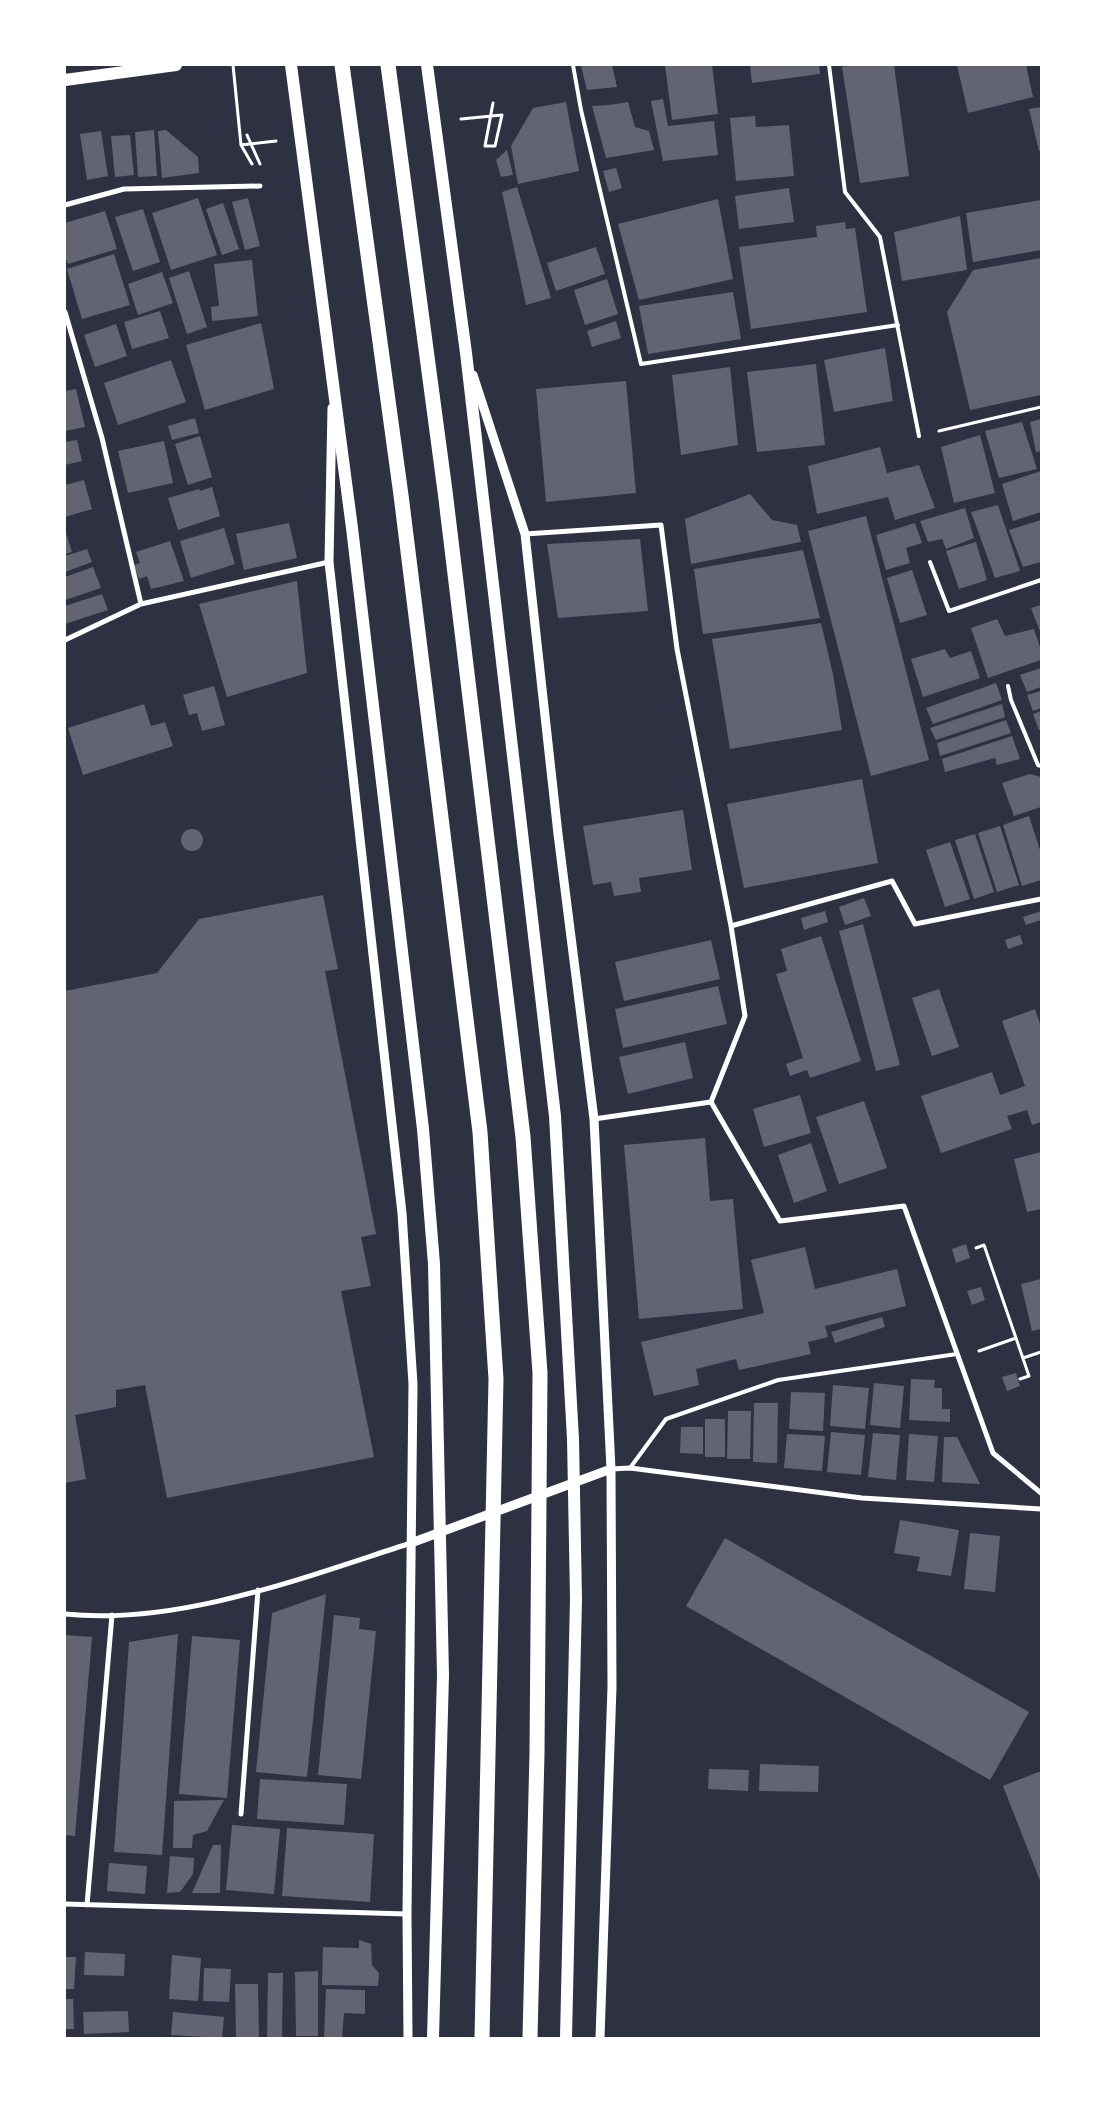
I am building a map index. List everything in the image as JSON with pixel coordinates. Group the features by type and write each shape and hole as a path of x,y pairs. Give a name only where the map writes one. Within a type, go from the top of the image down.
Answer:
{"highway":[{"path":"342,65 401,495 480,1132 496,1379 482,2038"},
{"path":"388,65 446,501 523,1137 540,1373 536,1763 530,2038"}],"main road":[{"path":"65,80 176,65"},
{"path":"291,65 353,538 423,1129 434,1264 443,1675 433,2038"},
{"path":"427,65 466,353 555,1116 573,1439 576,1599 566,2038"}],"street":[{"path":"65,205 124,189 260,186"},
{"path":"65,312 102,438 141,604"},
{"path":"466,353 525,534 558,834 594,1119 611,1469 612,1686 600,2038"},
{"path":"332,378 329,562 402,1213 413,1384 407,1914 408,2038"},
{"path":"525,534 662,524 677,649 731,926 745,1016 711,1102"},
{"path":"65,640 141,604 329,562"},
{"path":"731,926 892,881 916,924 1041,899"},
{"path":"594,1119 711,1102"},
{"path":"711,1102 780,1221 904,1206 993,1453 1041,1493"},
{"path":"65,1614 112,1615 155,1612 258,1590 412,1543 611,1469 630,1468 862,1498 1041,1509"},
{"path":"241,1814 258,1590"},
{"path":"87,1905 112,1615"},
{"path":"65,1904 407,1914"}],"lane":[{"path":"573,65 581,110 641,364 898,325"},
{"path":"829,65 845,192 880,237 919,436"},
{"path":"930,562 949,611 1041,580"},
{"path":"1008,686 1011,700 1034,756 1038,765 1041,766"},
{"path":"630,1468 666,1419 778,1380 956,1354"}],"path":[{"path":"493,103 485,146 496,146 502,115"},
{"path":"247,135 263,172"},
{"path":"242,145 253,167"},
{"path":"919,436 1041,407"},
{"path":"976,1248 984,1245 1023,1358 1029,1376 1020,1379"},
{"path":"980,1351 1016,1338"},
{"path":"1023,1358 1041,1352"}],"building":[{"path":"612,65 617,87 587,90 581,66"},
{"path":"665,65 712,65 718,114 672,120"},
{"path":"750,65 819,65 820,74 752,83"},
{"path":"894,65 909,176 860,183 842,67"},
{"path":"957,65 1026,65 1033,97 968,113"},
{"path":"663,99 668,126 714,121 718,155 663,161 651,101"},
{"path":"566,102 579,171 518,184 511,146 533,108"},
{"path":"628,102 635,127 649,131 654,150 606,158 592,106"},
{"path":"1041,107 1041,151 1039,151 1029,109"},
{"path":"755,116 756,127 789,125 794,176 736,181 730,118"},
{"path":"154,130 157,176 138,177 135,132"},
{"path":"166,130 198,157 199,173 162,178 158,131"},
{"path":"101,131 108,176 87,180 80,134"},
{"path":"130,135 134,175 115,177 111,136"},
{"path":"507,150 513,175 501,177 496,160"},
{"path":"616,168 622,188 609,192 603,171"},
{"path":"517,187 551,298 526,305 502,192"},
{"path":"789,188 794,222 739,229 735,196"},
{"path":"198,198 217,255 171,270 152,213"},
{"path":"248,198 260,246 245,250 232,202"},
{"path":"718,199 733,279 639,300 618,224"},
{"path":"1041,200 1041,250 973,262 966,213"},
{"path":"223,203 239,249 222,255 206,209"},
{"path":"143,209 160,262 133,271 115,217"},
{"path":"105,211 117,249 68,264 65,256 65,223"},
{"path":"960,216 967,270 902,281 894,232"},
{"path":"845,222 846,229 855,228 867,312 751,329 739,247 817,237 816,226"},
{"path":"596,247 605,274 556,291 547,263"},
{"path":"114,254 130,305 82,319 67,269"},
{"path":"1041,258 1041,395 970,410 947,312 973,270"},
{"path":"252,260 258,316 212,321 211,307 219,306 214,264"},
{"path":"189,271 207,327 187,334 169,278"},
{"path":"162,272 173,303 138,315 128,284"},
{"path":"607,279 618,314 585,325 574,290"},
{"path":"733,292 741,339 648,354 639,306"},
{"path":"160,311 169,338 132,349 124,322"},
{"path":"616,321 621,338 592,347 587,331"},
{"path":"261,323 274,389 205,410 186,345"},
{"path":"116,324 127,356 95,367 84,335"},
{"path":"885,348 893,401 834,412 824,360"},
{"path":"171,360 186,402 118,425 104,383"},
{"path":"816,364 825,445 757,452 747,372"},
{"path":"730,367 738,445 681,455 672,375"},
{"path":"626,381 636,493 546,502 536,389"},
{"path":"76,389 85,427 65,431 65,391"},
{"path":"195,418 199,433 172,440 168,426"},
{"path":"1041,419 1041,451 1036,452 1030,422"},
{"path":"1022,422 1037,469 999,478 985,431"},
{"path":"980,435 995,493 954,503 941,447"},
{"path":"200,436 212,477 188,485 175,444"},
{"path":"77,440 82,461 65,465 65,442"},
{"path":"164,441 173,483 128,493 118,451"},
{"path":"880,447 887,473 919,465 935,508 895,520 888,497 817,514 808,466"},
{"path":"1041,471 1041,512 1013,521 1002,484"},
{"path":"84,480 92,509 65,517 65,485"},
{"path":"212,487 220,516 178,530 168,498"},
{"path":"750,494 772,520 797,525 801,542 691,564 685,519"},
{"path":"998,505 1020,571 995,578 971,512"},
{"path":"965,508 974,538 946,549 942,539 928,542 920,521"},
{"path":"866,516 929,760 871,776 808,531"},
{"path":"1041,520 1041,562 1023,567 1009,530"},
{"path":"289,523 297,558 244,570 236,534"},
{"path":"915,523 922,543 906,548 910,563 886,570 876,535"},
{"path":"224,528 235,564 191,578 180,541"},
{"path":"65,530 72,552 65,554"},
{"path":"640,539 648,611 558,618 547,544"},
{"path":"170,541 184,581 151,589 147,576 139,579 134,565 140,563 136,552"},
{"path":"976,542 987,580 959,589 946,551"},
{"path":"87,549 92,562 65,572 65,556"},
{"path":"803,550 820,618 703,634 694,569"},
{"path":"93,567 101,588 65,600 65,577"},
{"path":"912,570 927,615 900,623 887,578"},
{"path":"297,581 307,673 227,697 199,604"},
{"path":"102,594 108,610 65,624 65,606"},
{"path":"1041,605 1041,634 1031,608"},
{"path":"997,619 1005,636 1034,629 1041,650 1041,660 988,678 971,628"},
{"path":"821,623 833,674 842,730 730,749 712,639"},
{"path":"945,649 950,658 971,651 980,678 923,697 911,659"},
{"path":"1041,668 1041,687 1027,692 1020,675"},
{"path":"996,683 1002,700 933,724 926,708"},
{"path":"214,686 225,725 202,731 197,713 189,715 183,695"},
{"path":"1041,691 1041,708 1033,711 1027,695"},
{"path":"144,704 151,726 165,722 173,746 83,775 68,728"},
{"path":"1002,704 1005,717 936,740 930,728"},
{"path":"1041,711 1041,730 1039,730 1033,714"},
{"path":"1006,720 1011,733 940,756 937,743"},
{"path":"1012,736 1020,759 997,765 995,758 945,772 942,759"},
{"path":"1030,774 1041,777 1041,807 1014,816 1002,783"},
{"path":"862,779 878,863 744,888 727,804"},
{"path":"683,810 692,870 639,878 641,892 614,896 611,882 593,885 583,826"},
{"path":"1029,816 1041,853 1041,880 1022,886 1003,825"},
{"path":"1000,826 1019,885 997,892 978,833"},
{"path":"192,829 200,832 203,840 200,848 192,851 184,848 181,840 184,832"},
{"path":"975,834 994,892 974,899 955,840"},
{"path":"950,842 970,899 945,907 926,850"},
{"path":"323,895 338,969 325,971 376,1234 361,1237 371,1286 341,1291 374,1457 167,1498 145,1385 116,1390 116,1407 75,1415 86,1479 65,1483 65,991 157,973 199,919"},
{"path":"864,898 871,916 845,925 839,907"},
{"path":"825,911 828,922 804,930 801,918"},
{"path":"1041,911 1041,920 1026,925 1023,917"},
{"path":"863,924 900,1065 876,1071 839,931"},
{"path":"1020,935 1023,944 1008,949 1005,940"},
{"path":"821,936 861,1061 810,1078 807,1070 790,1076 786,1064 803,1058 776,974 787,971 781,949"},
{"path":"711,940 720,979 624,1001 615,962"},
{"path":"718,986 727,1024 623,1048 615,1009"},
{"path":"939,989 959,1047 932,1056 912,998"},
{"path":"1035,1009 1041,1027 1041,1122 1032,1125 1027,1110 1007,1116 1012,1129 941,1153 921,1096 992,1072 1000,1095 1025,1086 1002,1021"},
{"path":"685,1042 693,1078 628,1094 619,1057"},
{"path":"800,1095 811,1133 764,1147 753,1109"},
{"path":"864,1101 887,1168 839,1184 816,1117"},
{"path":"705,1138 710,1201 733,1199 743,1309 639,1319 624,1145"},
{"path":"811,1143 827,1191 794,1203 778,1155"},
{"path":"1041,1152 1041,1209 1027,1212 1014,1159"},
{"path":"966,1244 970,1258 956,1263 952,1249"},
{"path":"805,1247 815,1289 897,1269 906,1306 825,1326 828,1337 808,1342 811,1354 739,1370 736,1359 696,1369 699,1385 654,1396 641,1342 764,1313 751,1260"},
{"path":"1041,1279 1041,1329 1032,1331 1021,1284"},
{"path":"981,1287 985,1300 972,1305 967,1291"},
{"path":"882,1317 885,1327 835,1343 831,1332"},
{"path":"1016,1373 1020,1386 1007,1391 1002,1377"},
{"path":"911,1379 935,1380 934,1388 942,1388 942,1409 950,1409 950,1422 909,1420"},
{"path":"874,1383 904,1386 900,1428 870,1425"},
{"path":"833,1385 869,1388 865,1429 830,1426"},
{"path":"791,1392 825,1393 823,1431 789,1429"},
{"path":"754,1403 778,1403 777,1463 753,1462"},
{"path":"728,1411 751,1411 750,1459 727,1459"},
{"path":"705,1419 725,1419 725,1457 705,1457"},
{"path":"681,1427 703,1427 703,1454 680,1453"},
{"path":"831,1432 865,1435 861,1475 827,1472"},
{"path":"873,1433 900,1435 896,1480 868,1477"},
{"path":"787,1434 825,1436 822,1471 784,1468"},
{"path":"909,1434 938,1436 934,1482 906,1480"},
{"path":"944,1437 957,1437 980,1484 942,1482"},
{"path":"900,1520 959,1530 951,1576 917,1571 920,1557 894,1553"},
{"path":"970,1533 1000,1536 995,1592 964,1589"},
{"path":"725,1538 1029,1712 990,1780 686,1606"},
{"path":"326,1594 307,1777 256,1772 272,1613"},
{"path":"334,1615 360,1618 359,1629 376,1631 361,1779 318,1775"},
{"path":"178,1634 162,1855 114,1852 129,1642"},
{"path":"65,1635 92,1637 75,1836 65,1835"},
{"path":"192,1636 240,1640 227,1798 179,1794"},
{"path":"760,1764 819,1766 818,1792 759,1791"},
{"path":"709,1769 749,1770 748,1791 708,1789"},
{"path":"1041,1771 1041,1883 1003,1786"},
{"path":"260,1779 347,1784 344,1825 257,1819"},
{"path":"224,1800 207,1831 193,1835 192,1848 173,1848 174,1801"},
{"path":"232,1825 280,1829 274,1894 226,1890"},
{"path":"287,1828 374,1834 370,1902 282,1896"},
{"path":"213,1845 221,1845 220,1893 192,1893"},
{"path":"170,1856 194,1858 193,1874 180,1892 167,1893"},
{"path":"109,1863 147,1866 145,1894 107,1891"},
{"path":"359,1940 371,1944 372,1965 379,1973 378,1986 322,1985 323,1947 359,1948"},
{"path":"85,1952 125,1954 124,1976 84,1975"},
{"path":"172,1955 201,1958 198,2001 169,1999"},
{"path":"65,1957 76,1957 74,1989 65,1989"},
{"path":"204,1968 231,1969 229,2002 203,2001"},
{"path":"318,1971 318,2036 296,2036 295,1972"},
{"path":"268,1973 283,1973 282,2038 267,2038"},
{"path":"235,1984 258,1984 259,2038 236,2038"},
{"path":"326,1989 365,1990 365,2014 344,2013 342,2038 324,2038"},
{"path":"65,1999 73,1999 74,2029 65,2029"},
{"path":"128,2011 129,2032 84,2034 83,2012"},
{"path":"173,2012 224,2017 222,2038 171,2035"}]}
